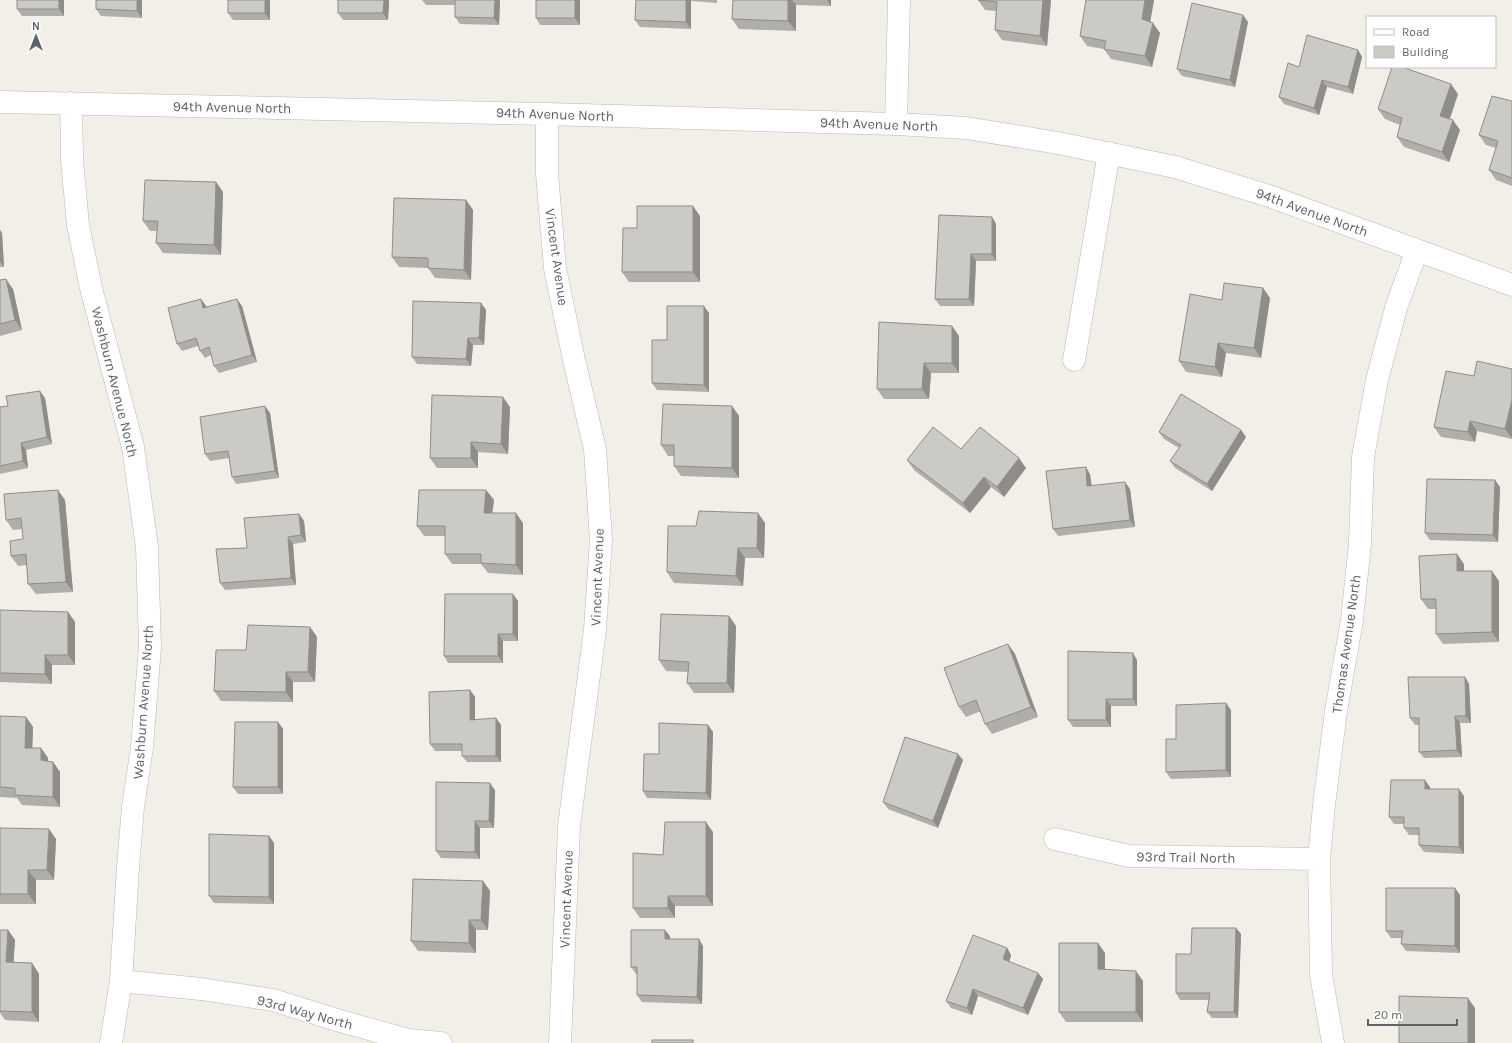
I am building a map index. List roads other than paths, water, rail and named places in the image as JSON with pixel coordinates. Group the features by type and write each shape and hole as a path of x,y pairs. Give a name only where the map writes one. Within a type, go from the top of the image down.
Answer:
{"street":[{"path":"896,124 899,0"},
{"name":"94th Avenue North","path":"0,102 547,114 896,124 966,128 1109,152 1175,167 1269,196 1512,285"},
{"name":"Washburn Avenue North","path":"71,103 72,160 78,225 91,288 134,447 147,547 150,647 142,747 128,867 120,981 111,1043"},
{"name":"Vincent Avenue","path":"547,114 547,174 556,268 574,360 595,449 601,540 595,630 569,826 560,1043"},
{"path":"1074,360 1109,152"},
{"name":"Thomas Avenue North","path":"1333,1043 1321,975 1319,859 1336,711 1353,612 1360,542 1363,456 1377,380 1396,308 1417,250"},
{"name":"93rd Trail North","path":"1055,839 1129,856 1319,859"},
{"name":"93rd Way North","path":"120,981 201,989 273,1000 340,1021 409,1040 441,1043"}]}
